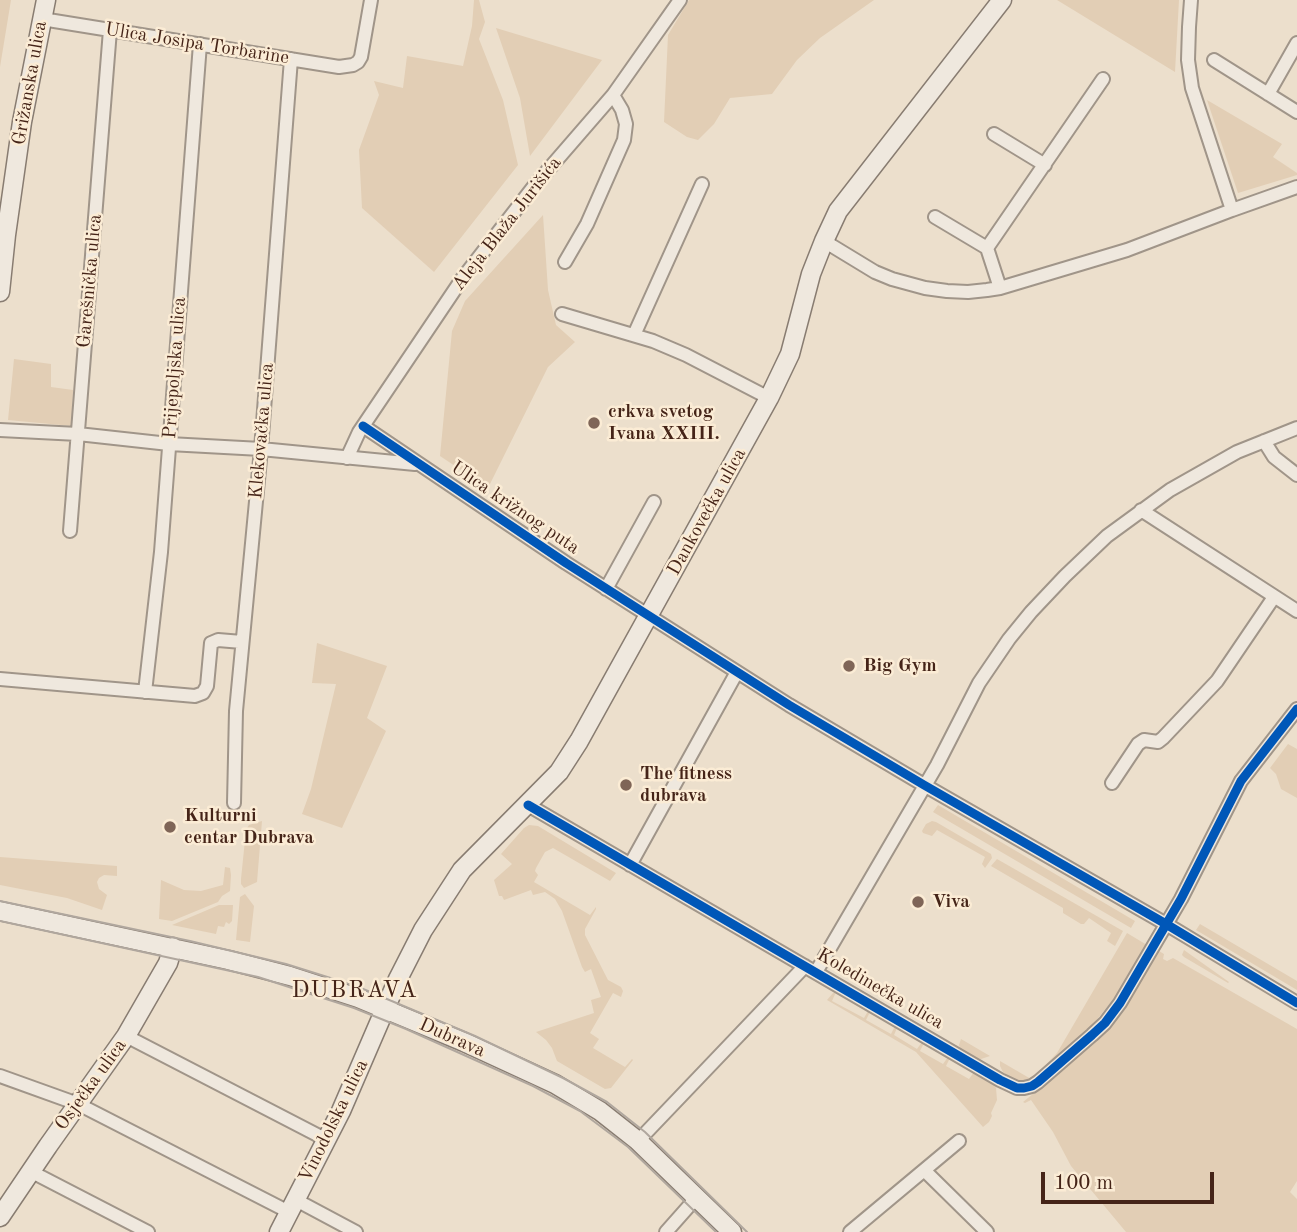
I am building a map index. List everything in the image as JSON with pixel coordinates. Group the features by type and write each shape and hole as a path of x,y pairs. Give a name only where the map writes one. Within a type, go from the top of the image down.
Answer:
{"main road":[{"name":"Grižanska ulica","path":"0,292 22,122 46,0"},
{"name":"Dankovečka ulica","path":"385,1009 410,955 452,883 486,844 559,772 579,741 769,398 790,354 808,283 824,241 842,206 1002,0"},
{"name":"Dubrava","path":"0,911 173,947 290,976 385,1009 464,1042 564,1089 600,1111 638,1141 732,1232"},
{"name":"Osječka ulica","path":"0,1217 126,1036 169,963 173,947"},
{"name":"Vinodolska ulica","path":"279,1232 327,1140 385,1009"}],"street":[{"name":"Ulica Josipa Torbarine","path":"42,19 339,66 353,65 361,57 371,0"},
{"name":"Aleja Blaža Jurišića","path":"347,458 363,426 462,279 535,185 613,95 680,0"},
{"path":"1191,0 1188,60 1192,88 1232,209"},
{"name":"Garešnička ulica","path":"70,531 110,30"},
{"path":"1268,94 1297,43"},
{"name":"Prijepoljska ulica","path":"145,692 161,552 200,44"},
{"name":"Klekovačka ulica","path":"234,803 236,711 261,449 291,59"},
{"path":"1214,60 1297,112"},
{"path":"987,248 1103,79"},
{"path":"565,262 587,224 624,140 626,124 613,95"},
{"path":"995,134 1045,164"},
{"path":"634,335 702,184"},
{"path":"824,241 875,272 903,282 947,291 968,292 1000,288 1126,250 1297,187"},
{"path":"935,217 987,248 1000,288"},
{"path":"562,314 634,335 686,355 769,398"},
{"name":"Ulica križnog puta","path":"363,426 649,616"},
{"name":"Koledinečka ulica","path":"811,969 937,765 979,684 1031,612 1107,536 1170,489 1237,453 1297,428"},
{"name":"Ulica križnog puta","path":"0,430 261,449 418,465"},
{"path":"1264,441 1274,457 1297,475"},
{"path":"606,589 654,502"},
{"path":"1140,510 1297,611"},
{"path":"1112,783 1138,744 1144,740 1158,741 1163,738 1217,681 1274,597"},
{"path":"649,616 924,785 1166,924 1297,1003"},
{"path":"0,679 199,695 206,686 211,643 218,640 242,642"},
{"path":"630,865 737,672"},
{"path":"1166,924 1241,781 1297,709"},
{"name":"Koledinečka ulica","path":"528,805 1017,1088 1032,1086 1038,1082 1105,1023 1132,984 1166,924"},
{"path":"638,1141 811,969"},
{"path":"126,1036 327,1140"},
{"path":"0,1076 78,1104 292,1206 356,1232"},
{"path":"860,1229 959,1142"},
{"path":"30,1171 148,1232"},
{"path":"925,1171 987,1232"},
{"path":"666,1232 697,1197"}],"shaded area":[{"path":"0,0 11,0 0,67"},
{"path":"474,0 479,0 485,22 479,39 503,100 518,165 434,272 362,208 359,150 379,95 374,81 403,88 407,56 463,66 472,26"},
{"path":"689,0 874,0 820,38 797,60 772,94 730,98 714,124 698,140 687,137 664,122 668,35"},
{"path":"1057,0 1179,0 1175,72"},
{"path":"496,28 602,60 530,156 520,98"},
{"path":"1207,100 1282,144 1273,157 1297,175 1238,193"},
{"path":"543,215 548,290 556,325 575,342 548,367 488,488 440,456 452,331 465,301"},
{"path":"14,359 51,364 51,387 73,390 72,426 8,420"},
{"path":"317,643 387,666 367,718 386,731 342,828 302,814 311,789 336,684 312,683"},
{"path":"1288,744 1297,749 1297,798 1281,789 1276,774 1270,768"},
{"path":"938,805 1135,921 1131,928 933,812"},
{"path":"262,821 257,882 244,888 241,879 246,830 249,825"},
{"path":"932,821 991,854 992,858 985,868 982,864 985,857 937,830 932,836 923,833 926,824"},
{"path":"529,825 538,826 616,873 610,881 553,848 545,852 536,868 538,875 534,882 590,915 596,907 585,929 585,935 608,980 623,991 621,997 613,993 590,1033 599,1039 593,1048 625,1067 633,1060 611,1088 605,1089 557,1061 552,1048 536,1032 594,1013 591,1000 601,997 591,969 585,972 582,967 555,899 545,892 533,895 531,890 504,900 499,896 494,880 512,864 501,854"},
{"path":"0,857 117,866 117,876 104,875 97,882 99,889 107,895 102,910 67,898 0,885"},
{"path":"997,859 1123,931 1115,946 1107,941 1111,933 1089,918 1081,924 1063,913 1063,908 991,866"},
{"path":"225,867 230,868 230,891 218,902 172,921 159,919 161,880 184,890 201,891 223,885"},
{"path":"245,894 254,906 250,942 236,940 240,897"},
{"path":"219,905 233,905 232,921 229,924 226,922 224,927 218,926 216,934 172,925"},
{"path":"1200,924 1297,981 1297,990 1196,930"},
{"path":"1127,933 1147,945 1121,990 1090,1028 1034,1077 1057,1053"},
{"path":"1184,950 1229,982 1184,957"},
{"path":"1159,951 1164,954 1163,959 1167,961 1173,958 1297,1029 1297,1181 1290,1192 1297,1199 1297,1232 1126,1232 1071,1166 1053,1132 1031,1100 1023,1102 1099,1038 1124,1008"},
{"path":"836,992 832,1001 864,1018 868,1011 870,1012 866,1020 891,1034 895,1026 897,1028 894,1035 917,1049 924,1043 920,1051 943,1064 948,1057 950,1058 946,1066 969,1079 974,1072 993,1084 997,1100 989,1122 983,1127 916,1052 827,1000"},
{"path":"961,1039 990,1056 978,1060 961,1050"},
{"path":"1000,1061 1031,1079 1014,1080 1003,1072"}],"tram line":[{"path":"0,901 286,964 356,986 475,1036 607,1102 645,1132 747,1232"},
{"path":"0,921 258,977 354,1008 406,1029 533,1086 580,1111 628,1147 716,1232"}],"cycle path":[{"path":"363,426 566,563 789,705 1297,1003"},
{"path":"528,805 1000,1080 1017,1088 1024,1088 1038,1082 1092,1035 1120,1003 1181,899 1241,781 1297,709"}],"place":[{"name":"crkva svetog Ivana XXIII.","path":"594,423"},
{"name":"Big Gym","path":"849,666"},
{"name":"The fitness dubrava","path":"626,785"},
{"name":"Kulturni centar Dubrava","path":"170,827"},
{"name":"Viva","path":"918,902"}],"district":[{"name":"DUBRAVA","path":"355,991"}]}
